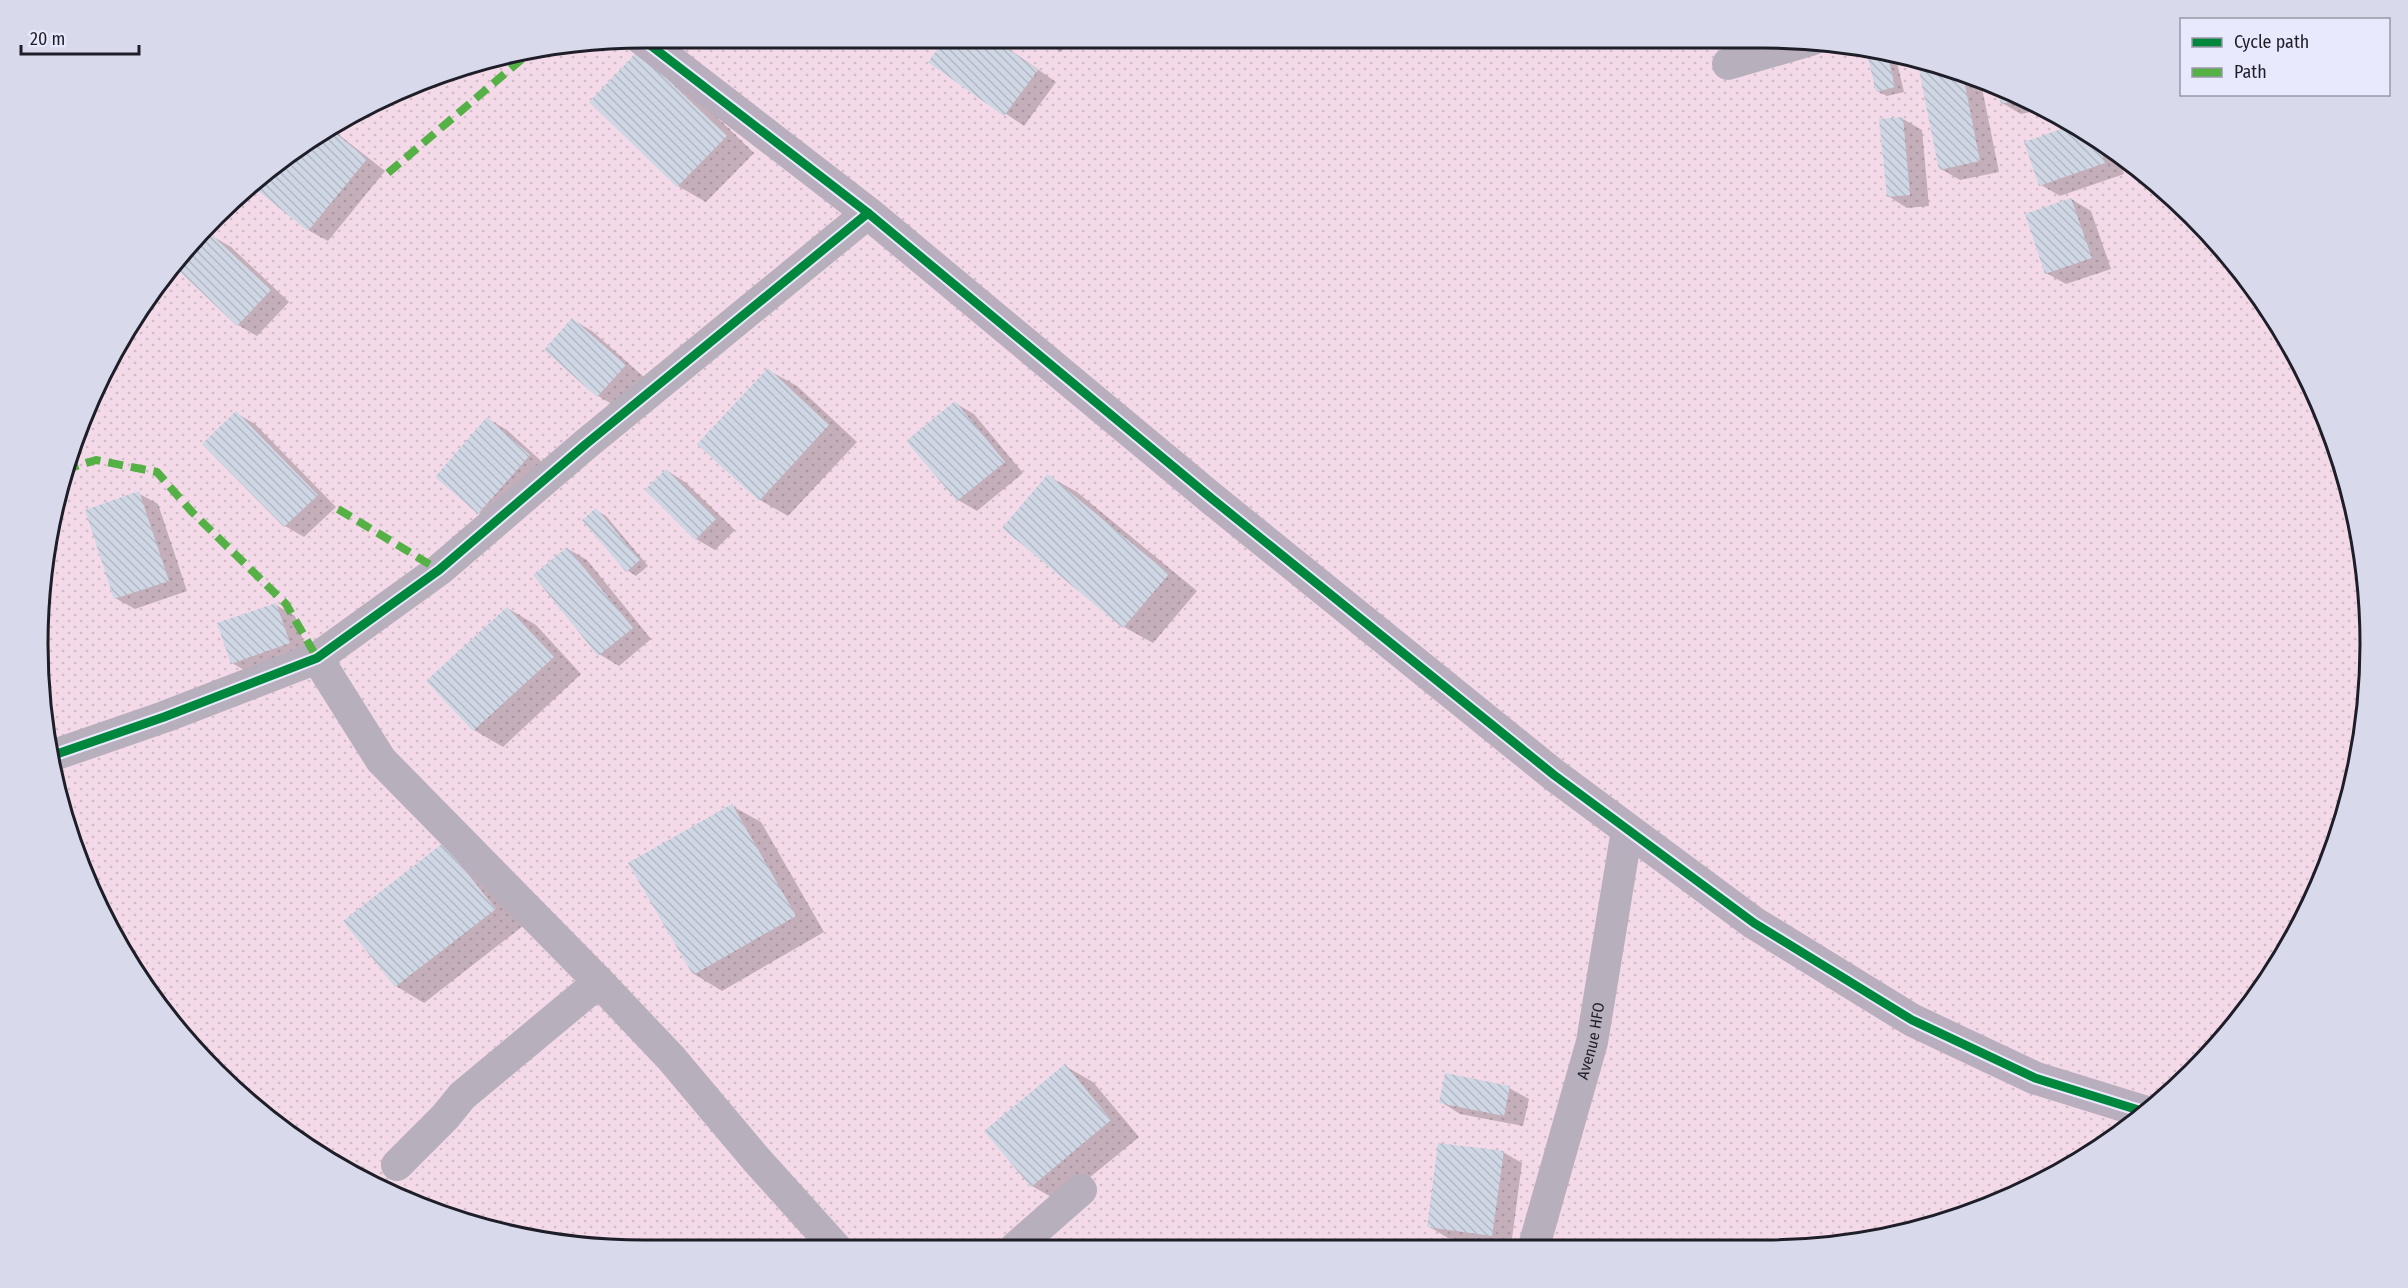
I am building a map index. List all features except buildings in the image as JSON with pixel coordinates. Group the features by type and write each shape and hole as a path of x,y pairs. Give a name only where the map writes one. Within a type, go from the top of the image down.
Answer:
{"street":[{"path":"654,48 868,213 1211,498 1554,775 1754,923 1912,1020 2035,1078 2136,1109"},
{"path":"1728,64 1782,48"},
{"path":"58,754 164,717 317,657 438,570 595,437 868,213"},
{"path":"317,657 381,760 671,1058 755,1158 829,1240"},
{"name":"Avenue HFO","path":"1536,1240 1592,1042 1627,830"},
{"path":"397,1164 446,1116 462,1096 599,982"},
{"path":"1024,1240 1080,1190"}],"shaded area":[{"path":"644,48 1803,49 1880,59 1918,68 1992,93 2028,109 2095,148 2127,171 2157,196 2212,251 2260,313 2280,346 2299,380 2328,452 2349,528 2355,566 2359,605 2359,683 2349,760 2340,798 2315,872 2299,908 2260,975 2212,1037 2157,1092 2095,1140 2028,1179 1992,1195 1918,1220 1842,1235 1764,1240 605,1239 528,1229 490,1220 416,1195 380,1179 313,1140 281,1117 223,1065 171,1007 148,975 109,908 93,872 68,798 53,722 49,683 49,605 59,528 68,490 93,416 128,346 171,281 196,251 251,196 313,148 380,109 416,93 490,68 566,53"}],"marked path":[{"path":"388,173 520,61"},
{"path":"75,466 96,460 157,472 192,512 286,604 317,658"},
{"path":"338,509 439,570"}],"cycle path":[{"path":"654,48 868,213 1211,498 1554,775 1754,923 1912,1020 2035,1078 2136,1109"},
{"path":"58,754 164,717 317,658 439,570 586,444 868,213"}]}
